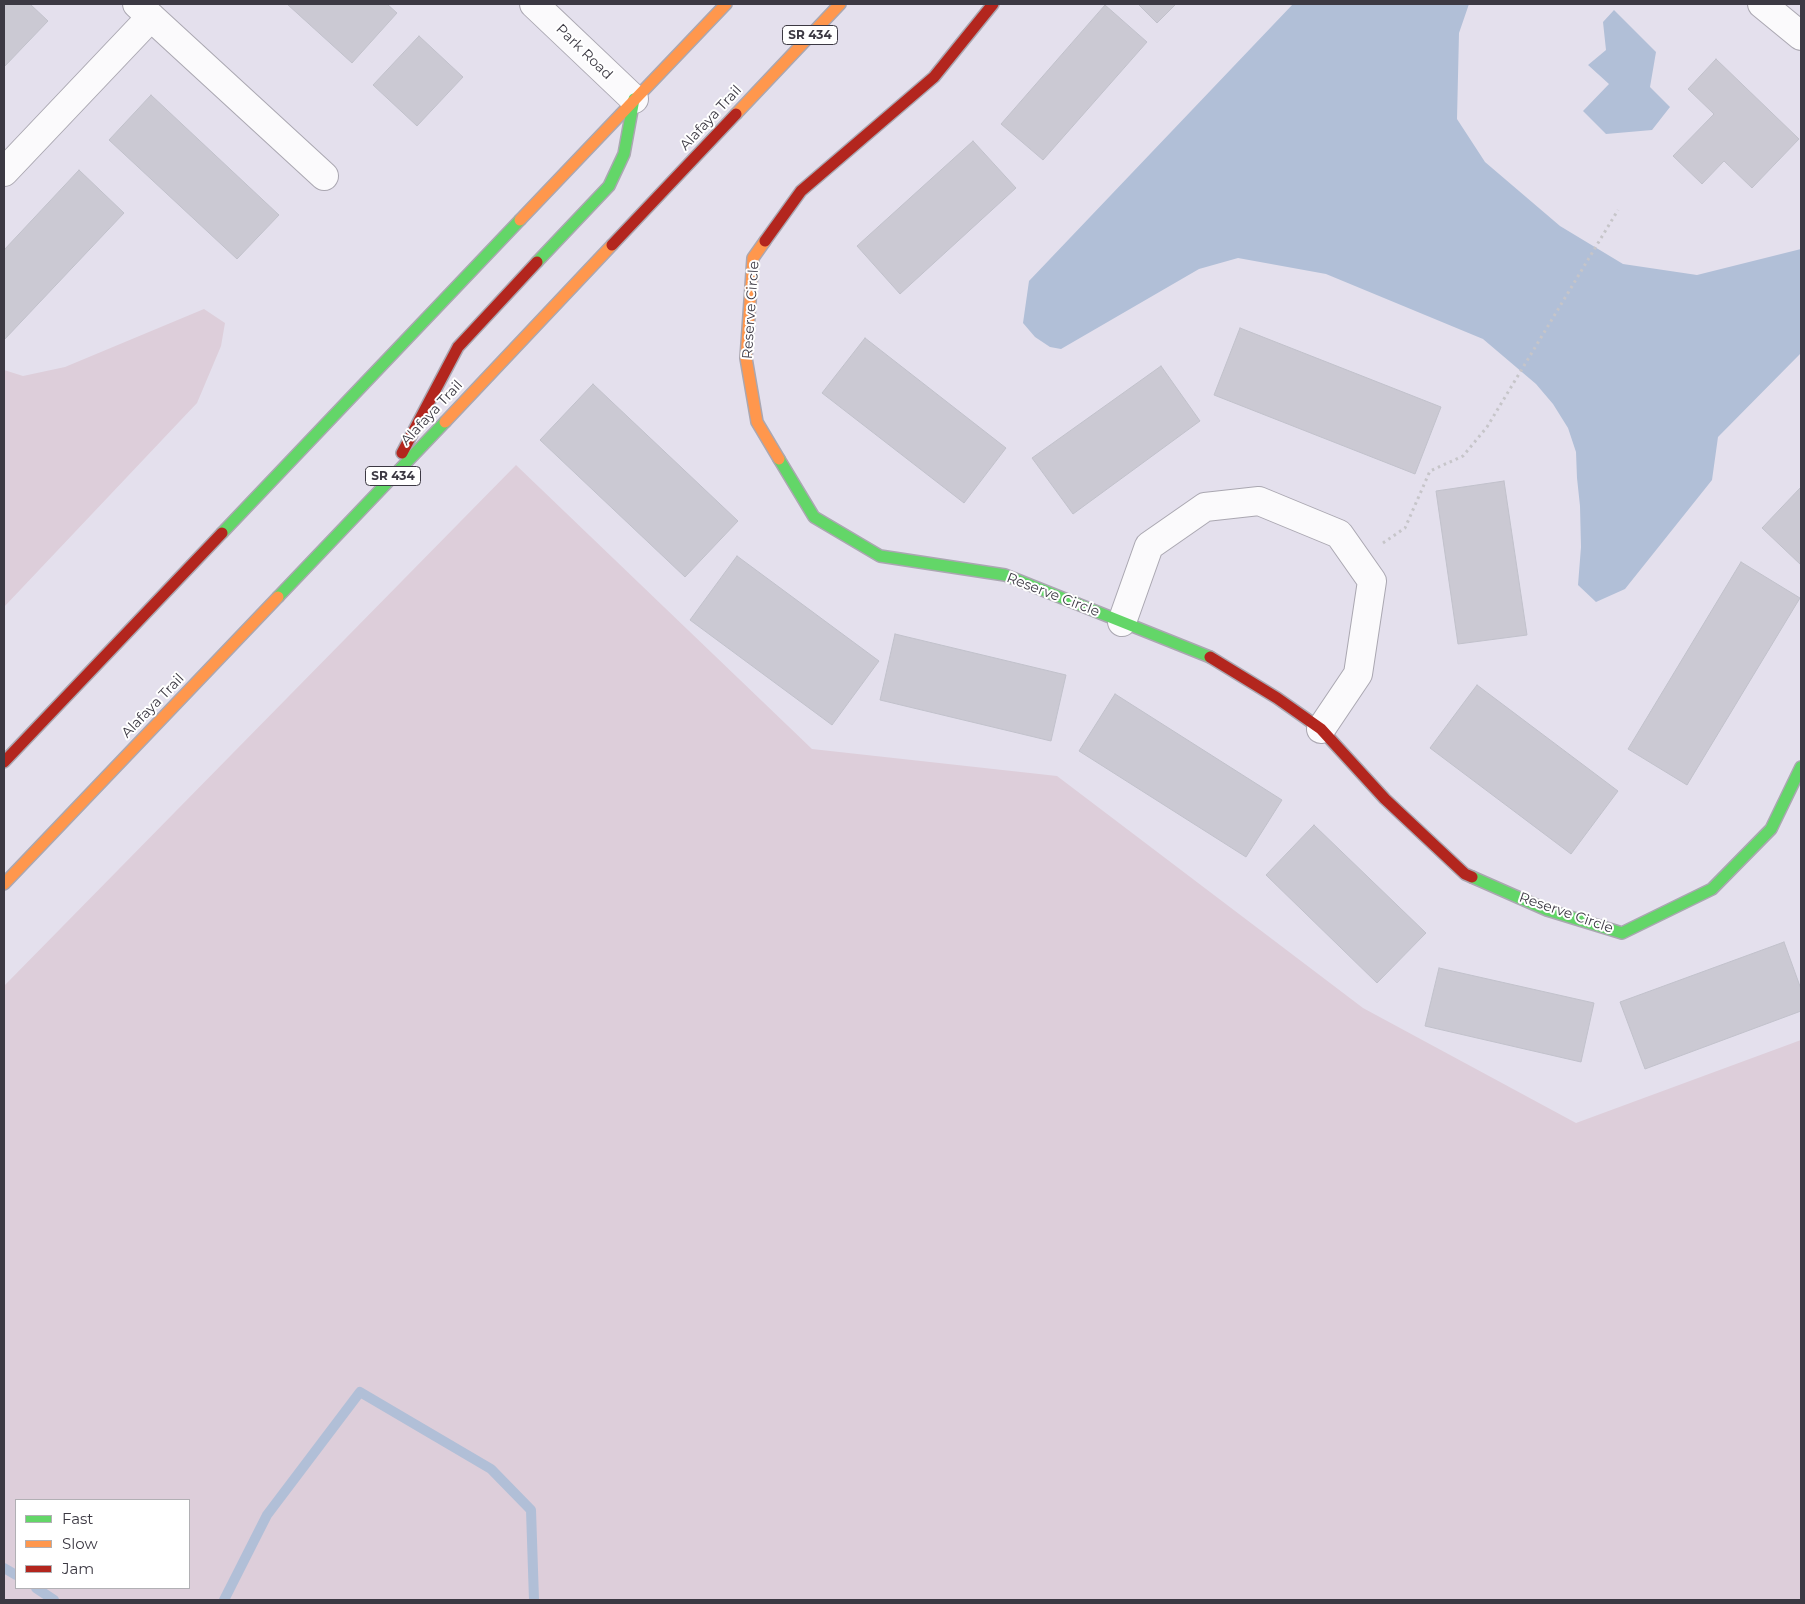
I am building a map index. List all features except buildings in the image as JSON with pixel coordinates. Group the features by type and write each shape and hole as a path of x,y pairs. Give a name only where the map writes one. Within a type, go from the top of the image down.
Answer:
{"main road":[{"path":"4,762 726,4"},
{"name":"Alafaya Trail","path":"4,884 840,4"},
{"name":"Reserve Circle","path":"993,4 934,77 801,191 752,258 746,358 757,422 814,517 880,556 1005,575 1212,658 1278,698 1320,730 1385,799 1465,874 1547,910 1622,933 1712,889 1771,829 1801,767"},
{"path":"385,485 458,347 609,186 624,154 634,99"}],"street":[{"name":"Park Road","path":"534,4 634,99"},
{"path":"1762,4 1801,36"},
{"path":"4,172 144,10 324,176"},
{"path":"1122,622 1149,546 1205,507 1259,501 1339,534 1372,581 1358,674 1320,730"}],"path":[{"path":"1357,561 1405,528 1430,471 1463,456 1487,427 1618,210"}],"shaded area":[{"path":"204,309 225,323 221,346 197,403 4,607 4,370 23,376 65,367"},
{"path":"516,465 812,749 1057,776 1363,1008 1576,1123 1801,1040 1801,1600 4,1600 4,986"}],"water":[{"path":"1293,4 1469,4 1459,33 1457,119 1485,162 1560,226 1623,264 1697,275 1801,249 1801,353 1718,437 1712,480 1625,589 1596,602 1578,585 1581,547 1580,506 1576,452 1568,428 1553,404 1536,384 1483,339 1326,274 1238,258 1199,269 1061,349 1050,347 1035,337 1023,323 1029,281"},
{"path":"1614,10 1656,52 1650,87 1670,107 1652,130 1606,134 1583,111 1609,84 1588,65 1606,50 1603,22"}],"waterway":[{"path":"224,1600 267,1515 360,1392 491,1469 531,1510 534,1600"},
{"path":"4,1568 15,1574"},
{"path":"38,1589 54,1600"}],"traffic: fast":[{"path":"537,262 609,186 624,154 634,99"},
{"path":"222,533 520,220"},
{"path":"278,597 445,422"},
{"path":"779,459 814,517 880,556 1005,575 1210,657"},
{"path":"1472,877 1547,910 1622,933 1712,889 1771,829 1801,767"}],"traffic: slow":[{"path":"520,220 726,4"},
{"path":"736,114 840,4"},
{"path":"765,241 753,258 746,358 757,422 779,459"},
{"path":"445,422 612,245"},
{"path":"4,884 278,597"}],"traffic: jam":[{"path":"765,241 801,191 934,77 993,4"},
{"path":"612,245 736,114"},
{"path":"402,453 458,347 537,262"},
{"path":"4,762 222,533"},
{"path":"1210,657 1277,698 1321,729 1385,799 1465,874 1472,877"}]}
